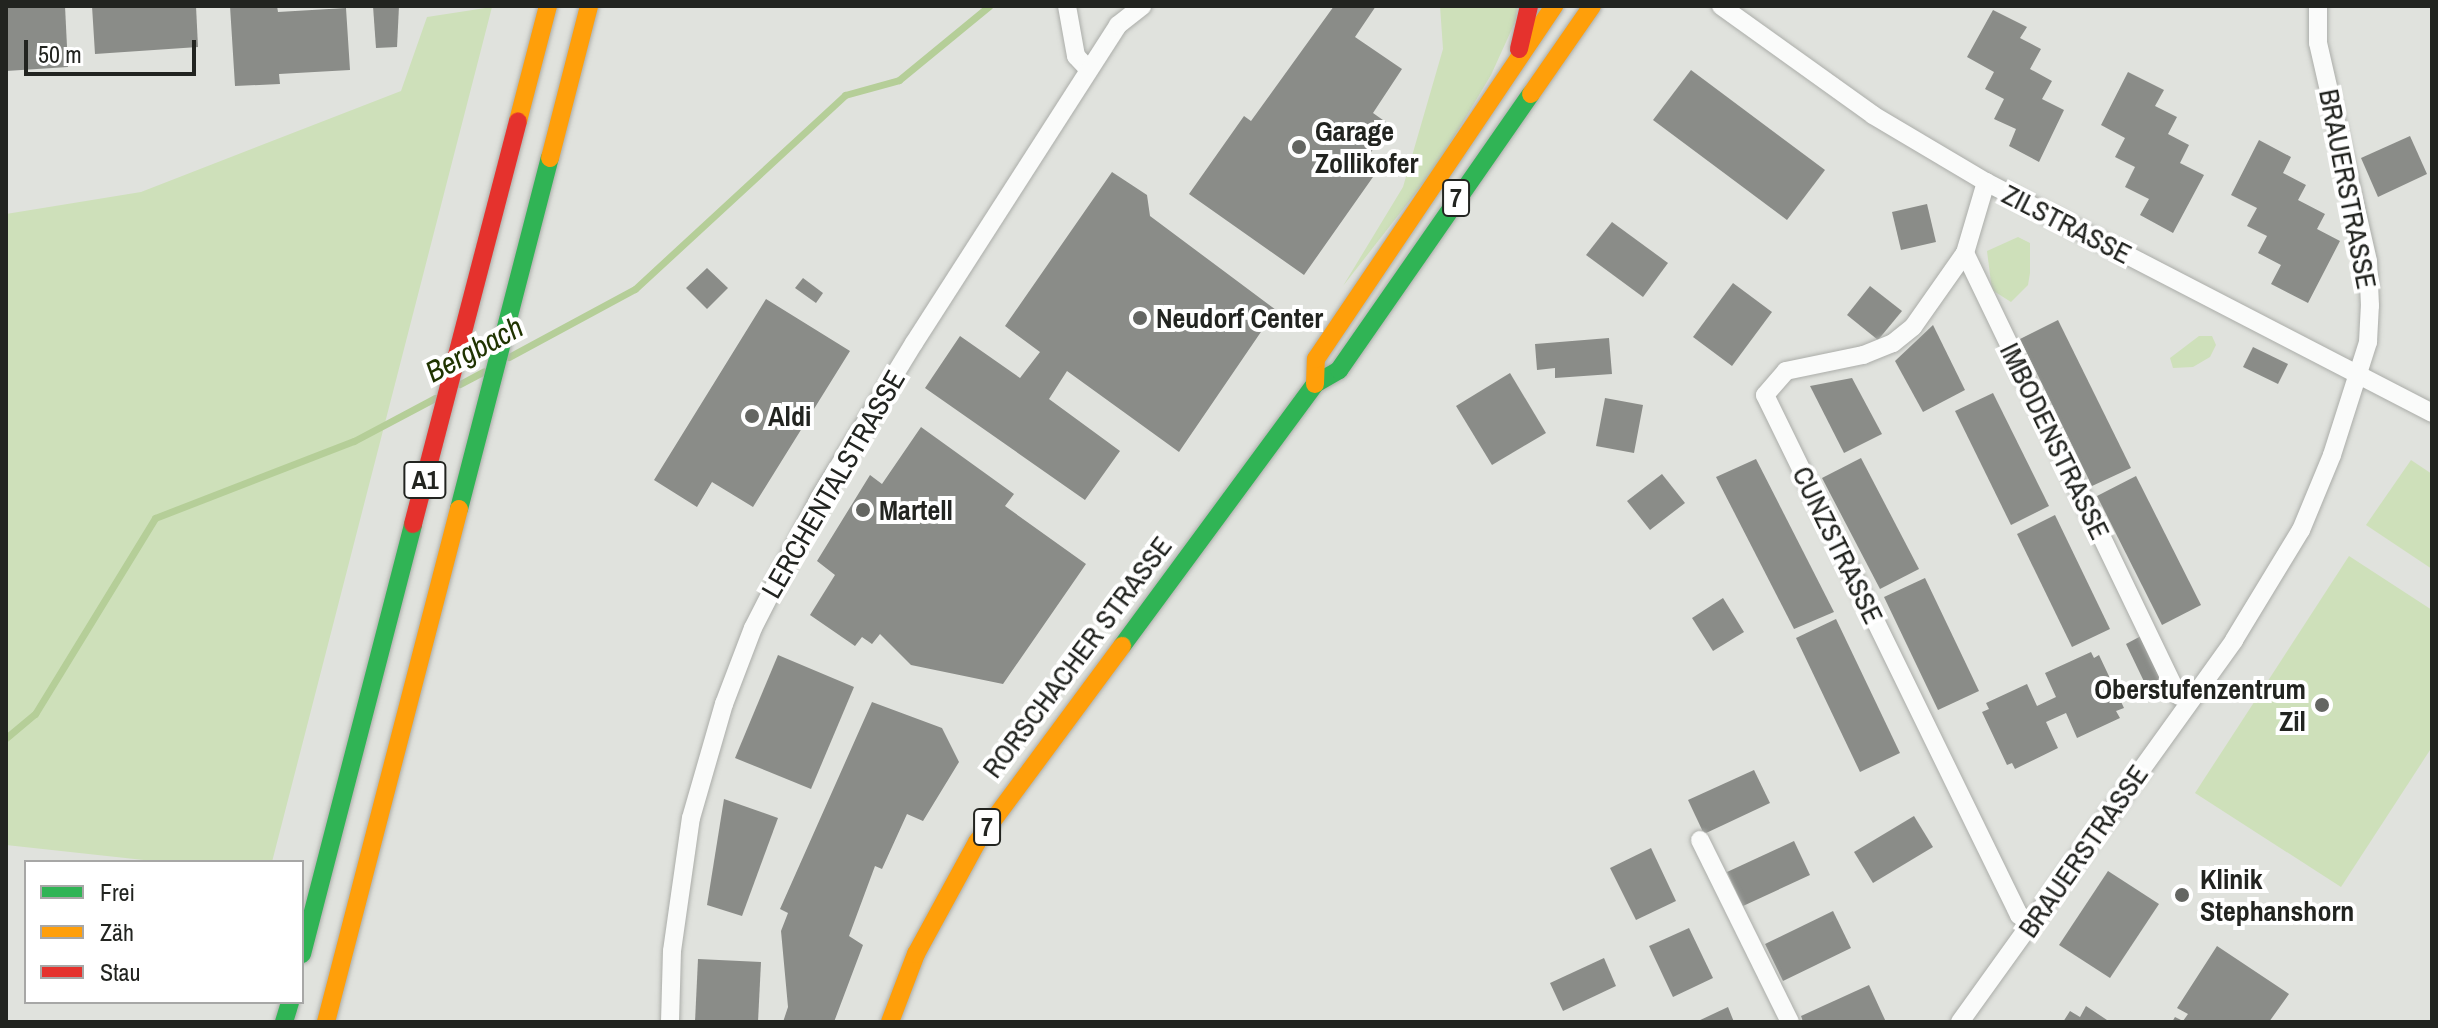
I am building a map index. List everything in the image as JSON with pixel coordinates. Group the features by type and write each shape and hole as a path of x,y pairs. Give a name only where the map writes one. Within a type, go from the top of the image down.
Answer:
{"main road":[{"name":"A1","path":"304,946 548,6"},
{"name":"A1","path":"326,1022 589,6"},
{"path":"1515,61 1529,6"},
{"name":"RORSCHACHER STRASSE","path":"1315,384 1316,359 1554,6"},
{"name":"RORSCHACHER STRASSE","path":"890,1022 922,941 977,842 1315,384 1339,370 1592,6"}],"street":[{"path":"1067,6 1076,56 1088,69"},
{"name":"LERCHENTALSTRASSE","path":"670,1022 672,951 691,818 724,704 753,628 820,497 1088,69 1118,25 1142,6"},
{"name":"ZILSTRASSE","path":"1721,6 1873,115 1986,182 2432,413"},
{"name":"BRAUERSTRASSE","path":"1960,1022 2234,640 2301,530 2358,375 2368,342 2368,261 2318,43 2318,6"},
{"path":"1965,253 1986,182"},
{"name":"IMBODENSTRASSE","path":"1965,253 2178,695"},
{"name":"CUNZSTRASSE","path":"1965,253 1913,327 1893,343 1786,371 1765,395 2019,915 2031,924"},
{"path":"1700,840 1790,1022"}],"green space":[{"path":"1440,6 1517,6 1516,20 1491,75 1436,167 1343,286 1403,187 1443,49"},
{"path":"492,7 273,860 144,860 6,845 6,214 141,192 401,91 427,17"},
{"path":"2018,237 2030,243 2030,273 2028,285 2011,302 1992,290 1987,251"},
{"path":"2199,336 2212,336 2216,345 2210,357 2193,367 2173,368 2170,358"},
{"path":"2411,460 2432,474 2432,569 2366,525"},
{"path":"2349,556 2432,610 2432,747 2341,887 2195,793"}],"building":[{"path":"6,6 65,6 68,67 6,71"},
{"path":"92,6 196,6 198,47 95,54"},
{"path":"230,6 277,6 278,12 346,8 350,70 279,74 280,84 235,86"},
{"path":"373,6 399,6 397,47 376,48"},
{"name":"Garage Zollikofer","path":"1334,6 1376,6 1355,37 1402,69 1373,113 1390,125 1360,168 1373,177 1304,275 1189,194 1244,116 1251,121"},
{"path":"1993,10 2027,27 2020,38 2041,49 2030,69 2052,81 2042,99 2064,110 2039,162 2009,146 2016,129 1994,119 2004,99 1985,89 1994,72 1967,57"},
{"path":"1691,70 1825,170 1787,220 1653,120"},
{"path":"2128,72 2164,90 2155,106 2177,117 2168,134 2189,145 2180,163 2204,175 2173,233 2140,215 2149,199 2125,187 2135,167 2115,157 2125,138 2101,125"},
{"path":"2410,136 2427,174 2378,197 2361,158"},
{"path":"2259,140 2291,157 2283,173 2306,185 2298,200 2325,214 2317,229 2340,241 2308,303 2271,284 2281,265 2258,253 2267,236 2247,226 2257,208 2231,195"},
{"name":"Neudorf Center","path":"1112,172 1147,195 1150,216 1276,310 1179,452 1067,371 1049,399 1120,451 1085,500 925,388 960,336 1020,378 1040,352 1005,326"},
{"path":"1927,204 1936,242 1901,250 1892,212"},
{"path":"1612,222 1668,263 1643,297 1586,255"},
{"path":"707,268 728,288 707,309 686,288"},
{"path":"803,278 823,293 816,303 795,288"},
{"path":"1733,283 1772,312 1732,366 1693,337"},
{"path":"1870,286 1902,311 1878,340 1847,315"},
{"name":"Aldi","path":"766,299 850,351 753,507 712,482 697,507 654,480"},
{"path":"2058,320 2131,468 2092,486 2020,339"},
{"path":"1933,325 1965,390 1923,412 1895,361"},
{"path":"1609,338 1612,374 1555,378 1555,368 1537,370 1535,344"},
{"path":"2253,347 2288,364 2278,384 2243,367"},
{"path":"1510,373 1546,433 1492,465 1456,406"},
{"path":"1852,378 1882,434 1844,453 1810,386"},
{"path":"1993,393 2049,506 2011,525 1955,411"},
{"path":"1605,398 1643,405 1634,453 1596,446"},
{"path":"921,427 1014,494 1005,506 1086,564 1003,684 911,665 880,634 872,644 862,637 855,646 810,615 835,575 817,561 870,475 882,484"},
{"path":"1861,458 1919,569 1880,589 1822,478"},
{"path":"1756,459 1834,612 1794,629 1716,477"},
{"path":"1662,474 1685,503 1650,530 1627,501"},
{"path":"2136,476 2201,605 2162,625 2097,496"},
{"path":"2055,515 2110,629 2072,647 2017,534"},
{"path":"1925,578 1979,691 1938,710 1884,597"},
{"path":"1723,598 1744,632 1713,651 1692,618"},
{"path":"1836,619 1900,753 1860,772 1796,638"},
{"path":"2141,636 2165,687 2150,694 2126,644"},
{"path":"2091,652 2094,658 2099,655 2124,708 2116,711 2120,718 2077,738 2066,713 2046,722 2058,748 2015,769 2012,763 2007,765 1982,712 1989,709 1986,703 2027,684 2037,706 2056,697 2045,673"},
{"path":"778,655 854,687 811,789 735,758"},
{"path":"872,702 942,728 959,762 923,821 907,814 882,869 875,866 849,936 863,945 834,1022 783,1022 788,1007 781,931 788,913 780,909"},
{"path":"1754,770 1770,803 1704,834 1688,800"},
{"path":"724,799 778,818 742,916 707,905"},
{"path":"1914,816 1933,847 1873,883 1854,852"},
{"path":"1794,841 1810,875 1743,906 1727,872"},
{"path":"1651,848 1676,901 1636,920 1610,868"},
{"path":"2108,871 2159,904 2110,978 2059,945"},
{"path":"1833,911 1851,948 1783,981 1765,944"},
{"path":"1689,928 1713,978 1673,997 1649,946"},
{"path":"2217,946 2289,994 2269,1022 2172,1022 2175,1017 2183,1021 2188,1014 2177,1008"},
{"path":"1604,958 1616,986 1563,1011 1550,983"},
{"path":"698,959 761,962 758,1022 695,1022"},
{"path":"1869,985 1886,1022 1803,1022 1801,1016"},
{"path":"2086,1006 2110,1022 2063,1022 2070,1011 2080,1017"},
{"path":"1728,1007 1734,1022 1696,1022"}],"waterway":[{"name":"Bergbach","path":"509,357 635,289 845,95 899,80 989,6"},
{"name":"Bergbach","path":"460,384 484,371"},
{"name":"Bergbach","path":"6,738 35,714 155,518 354,441 435,398"}],"traffic: fast":[{"path":"1122,646 1315,384 1339,370 1531,94"},
{"path":"459,509 550,158"},
{"path":"304,946 413,524"},
{"path":"284,1022 289,1004"}],"traffic: slow":[{"path":"518,121 548,6"},
{"path":"550,158 589,6"},
{"path":"1315,384 1316,359 1554,6"},
{"path":"1531,94 1592,6"},
{"path":"326,1022 459,509"},
{"path":"890,1022 916,954 977,842 1122,646"}],"traffic: jam":[{"path":"1519,49 1529,6"},
{"path":"413,524 518,121"}],"place":[{"name":"Garage Zollikofer","path":"1299,147"},
{"name":"Neudorf Center","path":"1140,318"},
{"name":"Aldi","path":"752,416"},
{"name":"Martell","path":"863,510"},
{"name":"Oberstufenzentrum Zil","path":"2322,705"},
{"name":"Klinik Stephanshorn","path":"2182,895"}]}
